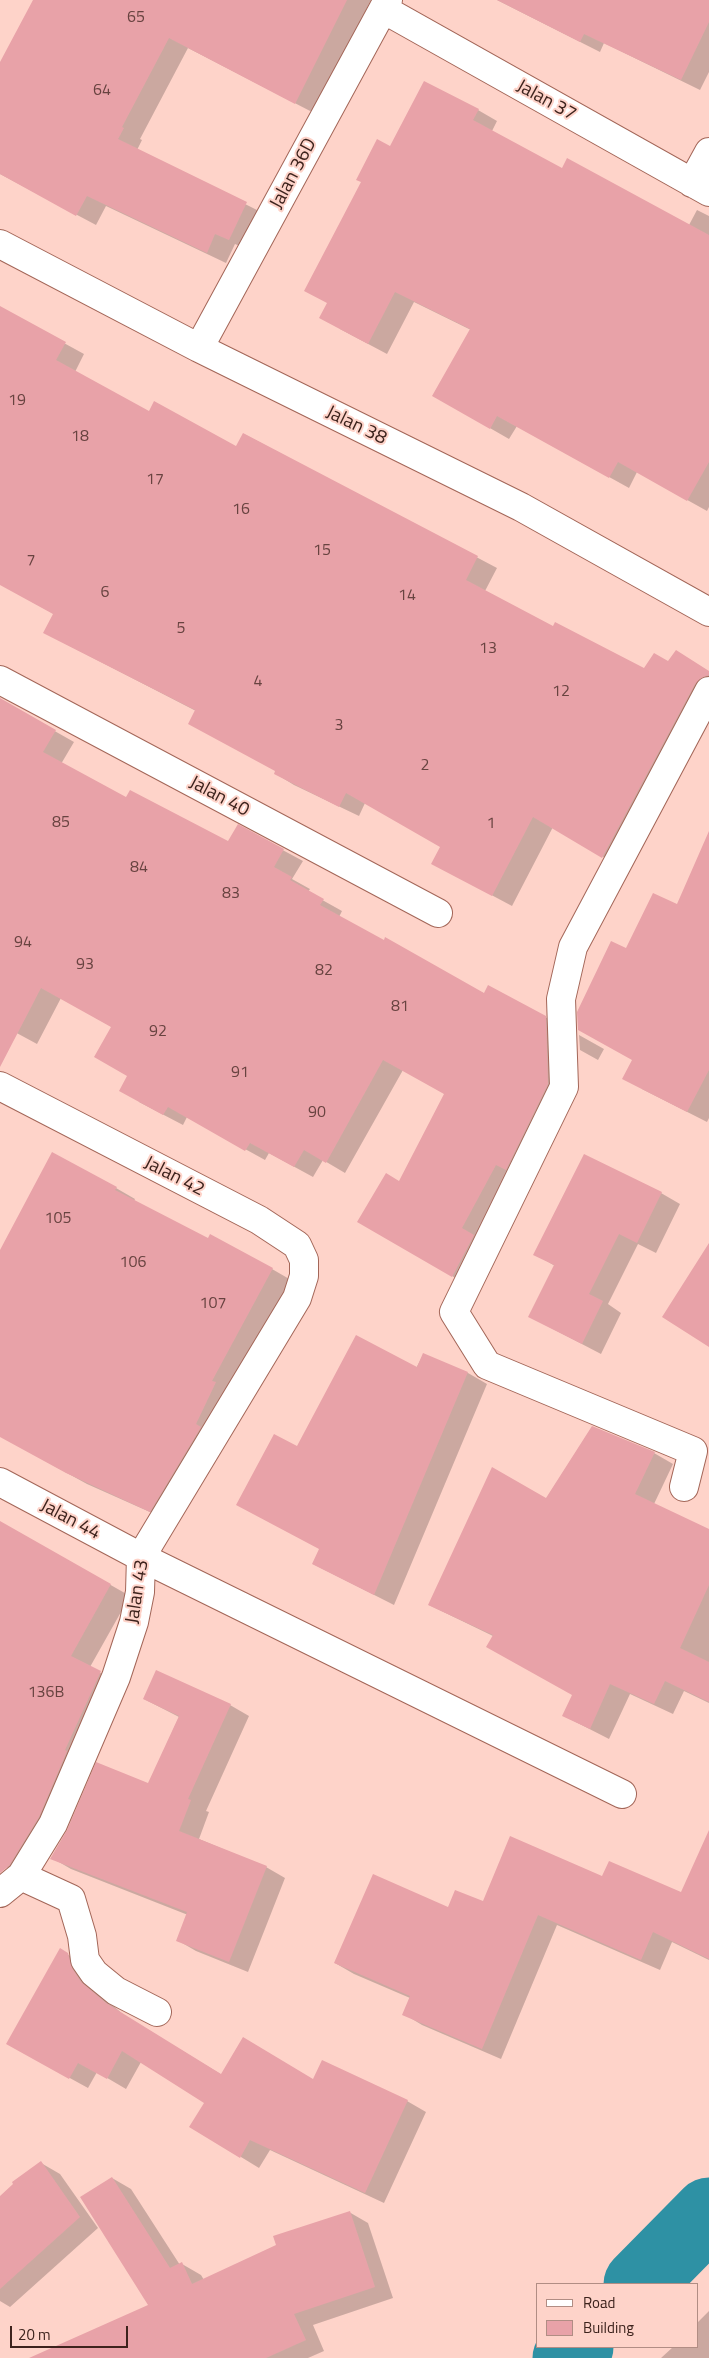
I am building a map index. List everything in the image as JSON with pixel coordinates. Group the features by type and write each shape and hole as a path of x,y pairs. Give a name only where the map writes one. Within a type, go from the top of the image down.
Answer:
{"street":[{"name":"Jalan 37","path":"386,4 701,188"},
{"name":"Jalan 36D","path":"199,348 386,4"},
{"path":"701,188 709,152"},
{"name":"Jalan 38","path":"0,244 199,348 521,507 709,612"},
{"name":"Jalan 40","path":"0,680 438,913"},
{"path":"684,1487 692,1451 486,1365 454,1312 564,1087 561,999 573,947 709,690"},
{"name":"Jalan 42","path":"0,1086 259,1220 296,1245 304,1260 304,1276 297,1298"},
{"name":"Jalan 43","path":"0,1893 21,1876 53,1824 116,1677 134,1622 140,1592 140,1557 297,1298"},
{"name":"Jalan 44","path":"0,1482 140,1557 622,1794"},
{"path":"21,1876 72,1899 82,1936 85,1960 94,1974 116,1991 157,2012"}],"building":[{"path":"33,0 347,0 295,104 169,38 122,127 124,128 118,139 247,202 229,240 215,234 207,253 87,196 76,216 0,174 0,62"},
{"path":"497,0 709,0 709,22 681,80 584,34 580,42"},
{"path":"424,81 479,109 473,120 562,168 567,158 709,235 709,462 687,501 618,462 609,478 497,416 490,429 432,396 470,329 395,292 368,344 319,318 327,303 304,291 361,182 356,180 377,139 390,146"},
{"path":"0,306 66,342 56,360 149,411 154,401 236,446 243,433 478,556 466,580 553,626 555,622 644,668 654,653 668,661 676,650 709,671 709,675 701,678 695,684 602,858 533,817 492,896 431,864 440,847 346,793 339,807 274,774 275,771 188,724 195,710 43,633 53,614 0,585"},
{"path":"0,698 56,730 43,752 126,797 130,790 228,841 238,824 284,849 274,867 292,877 290,880 324,899 320,905 384,940 385,937 484,993 488,985 546,1016 548,1084 506,1170 496,1165 462,1228 474,1235 452,1277 357,1222 386,1173 399,1181 444,1094 383,1060 326,1163 304,1150 294,1167 250,1143 245,1151 168,1107 163,1115 119,1091 127,1076 94,1057 111,1027 41,988 0,1067"},
{"path":"709,831 709,1070 687,1112 622,1079 632,1060 578,1030 577,1012 611,941 626,948 653,893 677,904"},
{"path":"52,1152 117,1187 115,1190 208,1238 210,1234 273,1268 212,1381 216,1382 196,1424 201,1427 150,1512 66,1473 0,1437 0,1250"},
{"path":"584,1154 662,1192 637,1243 619,1234 589,1294 603,1301 582,1344 528,1317 554,1265 533,1255"},
{"path":"709,1243 709,1347 662,1317"},
{"path":"356,1335 417,1367 423,1353 468,1372 374,1595 312,1564 319,1549 236,1505 274,1434 297,1446"},
{"path":"592,1426 655,1452 635,1494 709,1529 709,1585 680,1648 709,1662 709,1702 665,1681 654,1704 610,1684 590,1729 562,1716 572,1695 486,1647 493,1635 428,1605 492,1467 546,1498"},
{"path":"0,1521 111,1584 71,1656 101,1671 65,1750 67,1751 39,1817 9,1866 0,1873"},
{"path":"156,1670 231,1704 188,1799 191,1800 179,1831 267,1866 229,1962 176,1941 187,1912 50,1859 67,1830 96,1762 148,1783 179,1716 143,1699"},
{"path":"709,1830 709,1959 653,1932 641,1960 538,1915 482,2049 402,2015 410,1996 334,1963 373,1874 448,1907 455,1890 483,1901 510,1836 602,1876 609,1861 681,1892"},
{"path":"60,1948 68,1953 72,1968 81,1982 106,2003 221,2074 243,2037 313,2079 322,2060 408,2100 365,2193 250,2140 240,2158 189,2127 204,2103 122,2051 107,2079 78,2063 69,2079 6,2044"},
{"path":"41,2161 80,2217 0,2289 0,2196 13,2184 12,2182"},
{"path":"112,2177 170,2268 182,2262 192,2284 276,2245 273,2236 350,2211 375,2287 294,2314 306,2340 266,2358 29,2358 148,2305 80,2197"}],"waterway":[{"path":"640,2283 709,2213"},
{"path":"568,2358 577,2348"}]}
